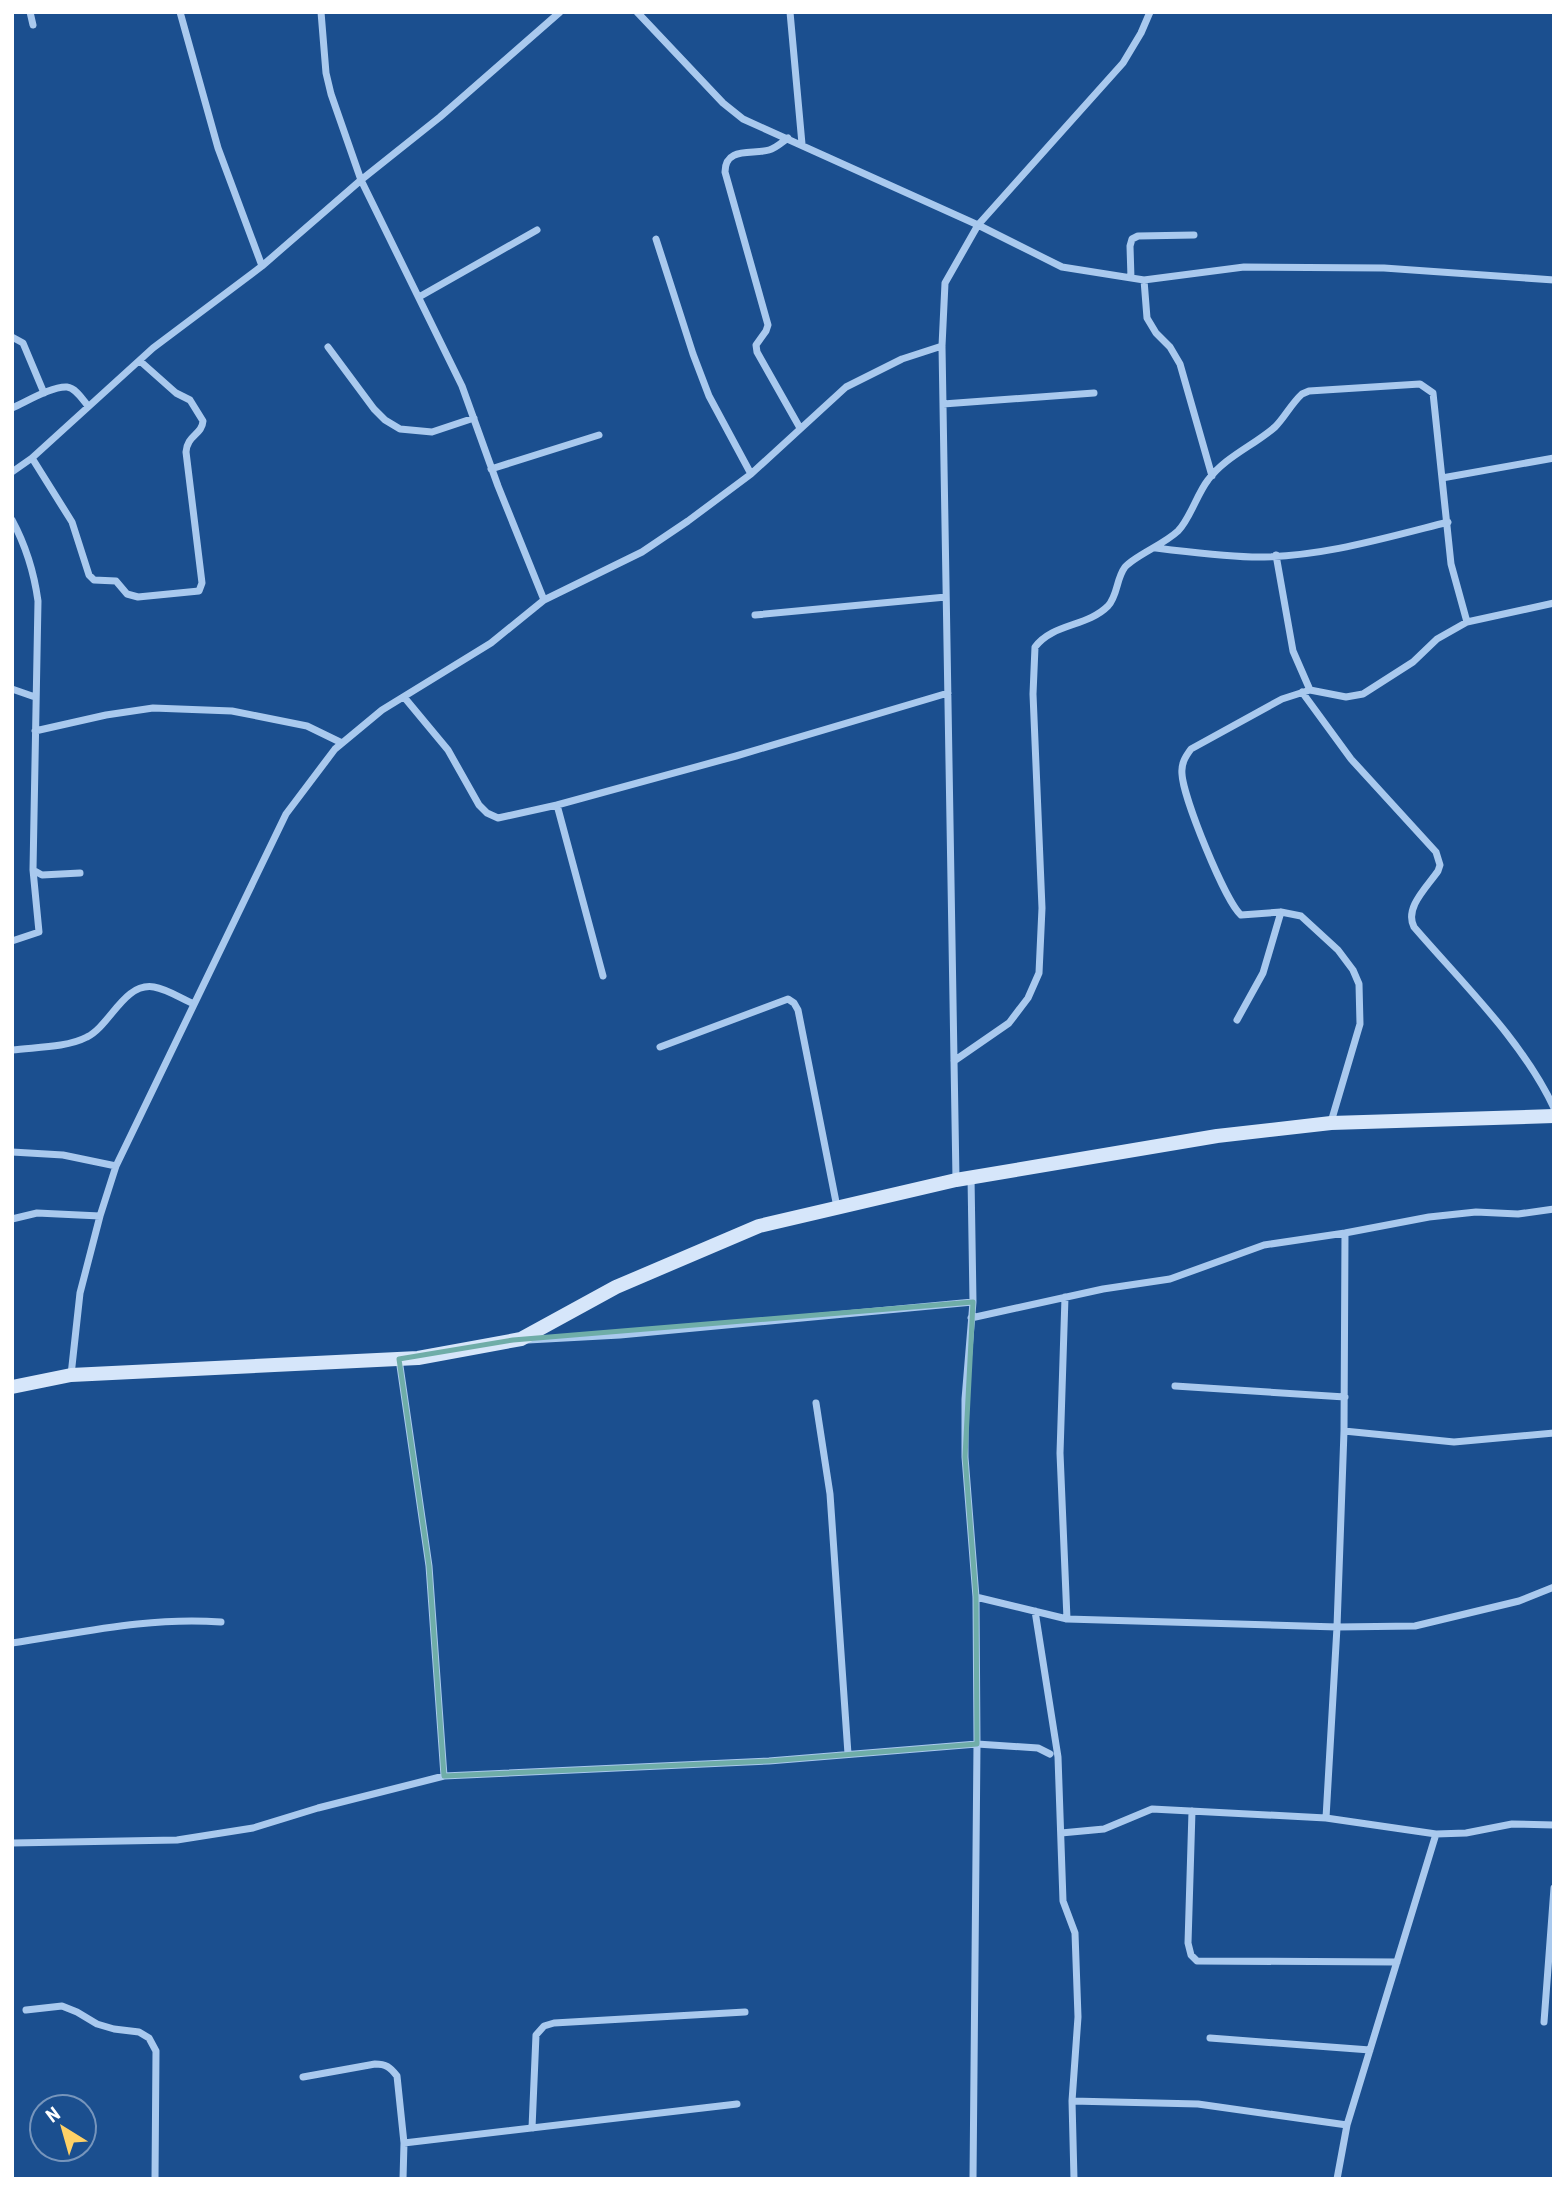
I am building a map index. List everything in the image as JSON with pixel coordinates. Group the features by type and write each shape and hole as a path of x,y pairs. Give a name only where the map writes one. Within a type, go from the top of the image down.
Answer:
{"street":[{"path":"30,12 33,25"},
{"path":"180,12 218,148 262,266"},
{"path":"321,12 328,83 337,116 361,180 462,386 491,469 544,600"},
{"path":"12,472 32,458 140,360 262,266 560,12"},
{"path":"637,12 723,103 743,118 785,140 802,144 978,225 1062,267 1144,280 1244,267 1384,268 1554,280"},
{"path":"790,12 802,144"},
{"path":"973,2179 977,1744 975,1597 965,1457 965,1399 973,1302 954,1060 942,346 945,283 978,225 1124,63 1150,12"},
{"path":"785,140 766,151 739,152 725,164 725,172 768,325 755,345 757,352 800,428"},
{"path":"419,297 537,230"},
{"path":"1131,278 1132,239 1138,236 1194,235"},
{"path":"656,239 709,396 751,474"},
{"path":"1144,280 1147,318 1180,364 1212,476"},
{"path":"12,337 23,343 44,393"},
{"path":"71,1375 80,1293 116,1166 286,814 335,749 383,709 491,643 544,600 642,552 751,474 846,387 902,359 942,346"},
{"path":"328,347 374,409 400,429 432,432 474,418"},
{"path":"32,458 72,522 89,575 94,580 116,580 128,594 138,597 199,591 202,583 186,452 187,443 200,431 203,421 190,400 176,393 140,360"},
{"path":"954,1060 1009,1023 1028,998 1039,973 1042,908 1033,694 1035,647 1049,633 1098,613 1108,606 1127,566 1181,529 1212,476 1223,463 1273,428 1296,400 1308,391 1420,384 1433,393 1451,564 1467,622"},
{"path":"12,408 44,393 66,387 75,390 89,406"},
{"path":"943,404 1094,393"},
{"path":"491,469 599,435"},
{"path":"1443,478 1554,458"},
{"path":"12,520 22,538 34,572 38,601 33,870 39,932 12,941"},
{"path":"1156,548 1255,557 1371,541 1448,522"},
{"path":"1276,555 1293,651 1306,691 1351,759 1436,852 1440,864 1438,872 1411,910 1410,919 1414,927 1507,1035 1545,1090 1554,1108"},
{"path":"755,615 946,597"},
{"path":"1331,1123 1360,1024 1359,984 1353,970 1338,950 1301,916 1281,912 1241,915 1234,909 1216,872 1184,787 1181,772 1184,758 1191,749 1282,699 1306,691 1346,698 1363,694 1413,662 1437,639 1467,622 1554,603"},
{"path":"12,689 35,697"},
{"path":"404,697 447,750 479,805 498,818 736,756 948,693"},
{"path":"35,731 106,715 153,708 232,711 307,726 342,743"},
{"path":"556,804 603,976"},
{"path":"33,870 42,875 80,873"},
{"path":"1237,1020 1263,973 1281,912"},
{"path":"12,1050 88,1037 127,997 141,988 154,987 194,1004"},
{"path":"660,1047 788,999 794,1003 798,1010 837,1208"},
{"path":"12,1387 71,1375 399,1359 521,1339 616,1287 759,1226 964,1179 1217,1136 1331,1123 1554,1116"},
{"path":"12,1152 63,1155 116,1166"},
{"path":"971,1318 1065,1297 1170,1279 1264,1245 1440,1216 1476,1212 1518,1214 1554,1209"},
{"path":"12,1219 37,1213 100,1216"},
{"path":"1326,1818 1337,1627 1344,1431 1345,1233"},
{"path":"1065,1297 1060,1453 1067,1619"},
{"path":"513,1340 620,1335 973,1302"},
{"path":"399,1359 429,1566 444,1776"},
{"path":"1175,1386 1345,1398"},
{"path":"816,1403 830,1494 848,1754"},
{"path":"1344,1431 1454,1441 1554,1433"},
{"path":"975,1597 1067,1619 1337,1627 1415,1626 1519,1601 1554,1587"},
{"path":"1035,1611 1058,1757 1063,1901 1075,1933 1078,2017 1072,2101 1074,2179"},
{"path":"12,1643 124,1624 183,1619 221,1622"},
{"path":"12,1843 177,1840 253,1828 318,1808 444,1776 769,1761 977,1744 1038,1748 1050,1754"},
{"path":"1061,1833 1104,1829 1152,1809 1326,1818 1436,1834 1466,1833 1504,1825 1554,1825"},
{"path":"1192,1811 1188,1942 1191,1955 1197,1961 1396,1962"},
{"path":"1337,2179 1347,2125 1436,1834"},
{"path":"1544,2022 1554,1888"},
{"path":"26,2010 62,2006 97,2024 139,2032 149,2038 156,2051 155,2179"},
{"path":"532,2129 536,2035 544,2026 554,2023 744,2012"},
{"path":"1210,2038 1370,2050"},
{"path":"303,2077 375,2064 385,2064 397,2076 404,2144 403,2179"},
{"path":"1072,2101 1198,2104 1347,2125"},
{"path":"404,2144 737,2104"}],"highlighted area":[{"path":"973,1302 965,1457 976,1597 977,1744 769,1761 444,1776 429,1566 399,1359 513,1340"}]}
